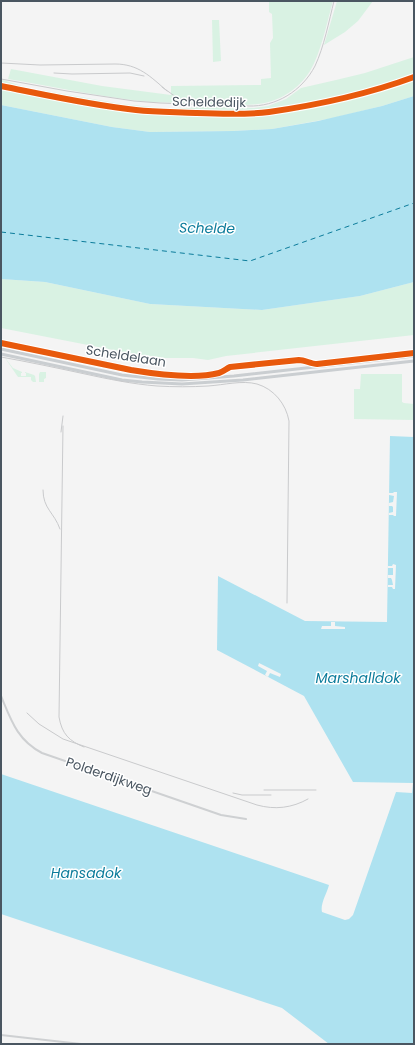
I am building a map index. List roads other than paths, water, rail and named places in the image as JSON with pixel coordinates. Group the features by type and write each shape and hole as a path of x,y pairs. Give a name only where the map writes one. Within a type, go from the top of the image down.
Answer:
{"main road":[{"name":"Scheldelaan","path":"1,349 122,375 182,380 234,376 414,356"},
{"path":"9,355 10,350"},
{"name":"Scheldelaan","path":"1,354 122,380 182,384 262,378 414,361"},
{"path":"53,360 55,365"},
{"path":"307,368 307,373"},
{"path":"262,373 262,378"},
{"path":"234,376 235,380"}],"street":[{"name":"Scheldedijk","path":"1,86 54,97 135,110 218,114 269,112 378,89 414,77"},
{"name":"Polderdijkweg","path":"1,696 15,728 25,741 36,750 221,815 246,819"},
{"path":"1,1035 81,1044"}],"water":[{"name":"Schelde","path":"414,96 414,282 360,296 262,310 150,304 45,282 1,279 1,105 112,127 150,132 233,131 272,129 318,121 382,106"},
{"path":"390,436 414,437 414,1044 329,1044 282,1008 1,914 1,774 329,885 323,902 322,912 345,920 349,919 353,915 396,792 412,793 413,783 353,782 304,696 217,650 218,576 305,621 387,622"}],"railway":[{"path":"1,79 134,101 248,106 268,104 287,96 310,75 321,51 334,1"},
{"path":"1,63 40,65 115,64 130,66 155,80 167,91"},
{"path":"54,73 130,73 144,76"},
{"path":"162,87 176,97 188,102"},
{"path":"1,357 138,384 189,387 251,383 263,386 274,393 282,403 289,421 287,603"},
{"path":"61,432 63,416"},
{"path":"63,426 59,717 62,728 67,736 74,742 84,747"},
{"path":"43,490 45,502 60,529"},
{"path":"27,713 39,724 63,739 257,805 277,808 290,806 308,799"},
{"path":"264,790 316,790"},
{"path":"233,793 242,795 271,795"}],"water label":[{"name":"Marshalldok","path":"358,678"},
{"name":"Hansadok","path":"86,873"}]}
